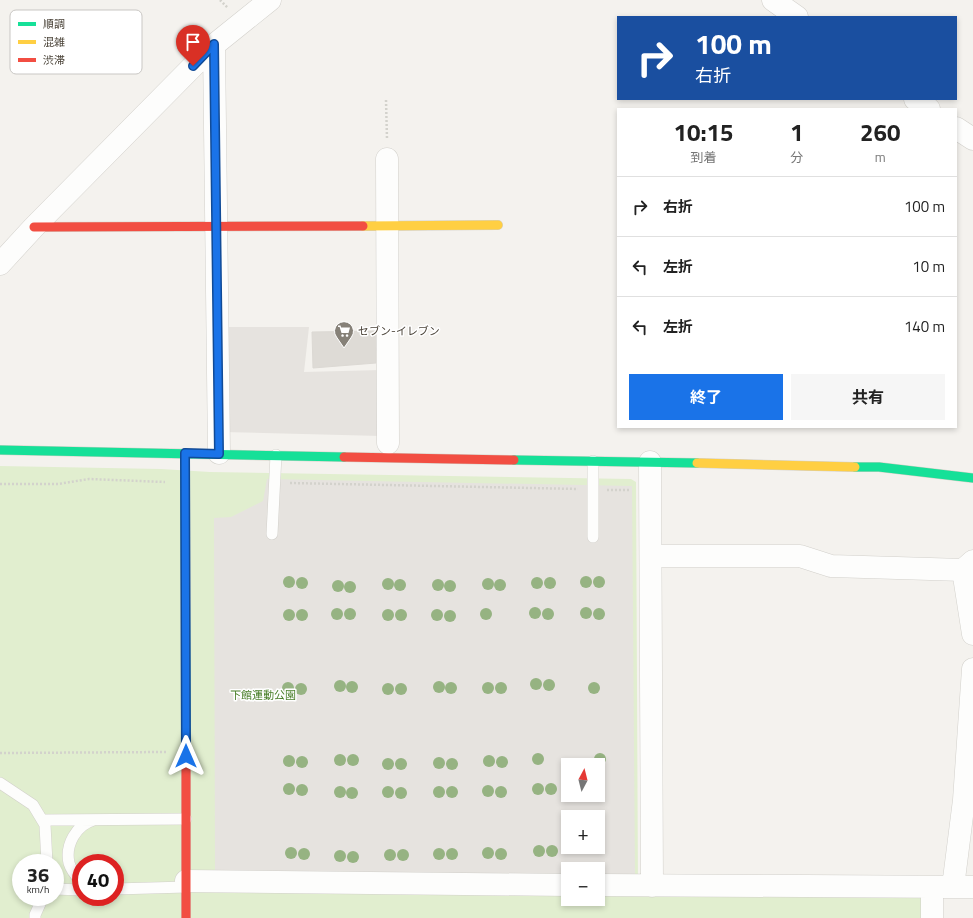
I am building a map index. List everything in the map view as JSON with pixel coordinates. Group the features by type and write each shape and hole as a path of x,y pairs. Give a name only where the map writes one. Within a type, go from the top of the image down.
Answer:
{"street":[{"path":"0,264 34,227 214,44 270,0"},
{"path":"773,0 796,16"},
{"path":"214,44 219,454"},
{"path":"916,100 928,108"},
{"path":"957,129 973,139"},
{"path":"387,159 388,443"},
{"path":"34,227 498,225"},
{"path":"0,450 879,467 973,478"},
{"path":"185,453 186,918"},
{"path":"650,462 652,886"},
{"path":"651,556 800,556 831,566 968,566 973,634"},
{"path":"932,918 953,887 964,800 973,669"},
{"path":"186,884 561,885"},
{"path":"605,885 953,887"}],"lane":[{"path":"272,534 276,455"},
{"path":"593,461 593,537"},
{"path":"0,784 33,805 46,825 47,854"},
{"path":"72,870 69,863 68,850 71,839 78,829 89,822 101,819"},
{"path":"42,820 186,819"},
{"path":"124,888 186,884"},
{"path":"35,918 39,906"}],"path":[{"path":"386,100 387,159"},
{"path":"0,484 58,484 89,479 166,482"},
{"path":"275,482 631,490"},
{"path":"0,753 168,752"}],"green space":[{"name":"下館運動公園","path":"0,466 161,469 210,472 631,479 636,482 638,890 920,891 926,918 0,918"}],"shaded area":[{"path":"225,327 309,327 304,372 381,370 381,436 223,432"},
{"path":"267,479 632,486 635,874 605,874 605,862 561,862 561,874 215,873 214,518 231,517 263,501"}],"building":[{"name":"セブン-イレブン","path":"377,331 376,363 313,368 312,332"}],"traffic: fast":[{"path":"0,450 344,457"},
{"path":"185,453 186,744"},
{"path":"514,460 697,463"},
{"path":"855,467 879,467 973,478"}],"traffic: slow":[{"path":"363,226 498,225"},
{"path":"697,463 855,467"}],"traffic: jam":[{"path":"34,227 363,226"},
{"path":"344,457 514,460"},
{"path":"186,744 186,918"}],"place":[{"name":"セブン-イレブン","path":"344,348"}],"route":[{"path":"186,756 185,453 219,454 214,44 193,66"}]}
